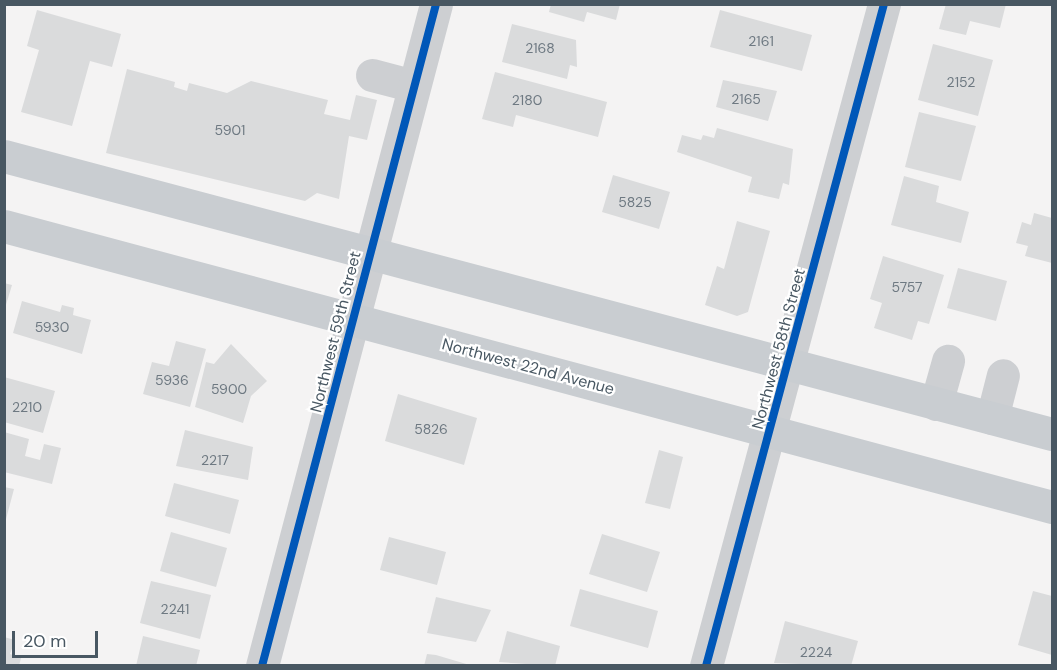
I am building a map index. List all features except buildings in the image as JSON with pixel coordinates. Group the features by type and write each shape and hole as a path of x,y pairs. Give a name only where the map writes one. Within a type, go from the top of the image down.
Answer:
{"main road":[{"path":"4,156 1053,434"},
{"name":"Northwest 22nd Avenue","path":"4,226 1053,507"}],"street":[{"name":"Northwest 59th Street","path":"262,666 436,4"},
{"name":"Northwest 58th Street","path":"706,666 772,431 884,4"},
{"path":"372,75 414,86"},
{"path":"936,404 948,361"},
{"path":"992,418 1003,375"}],"cycle path":[{"path":"262,666 436,4"},
{"path":"706,666 884,4"}]}
